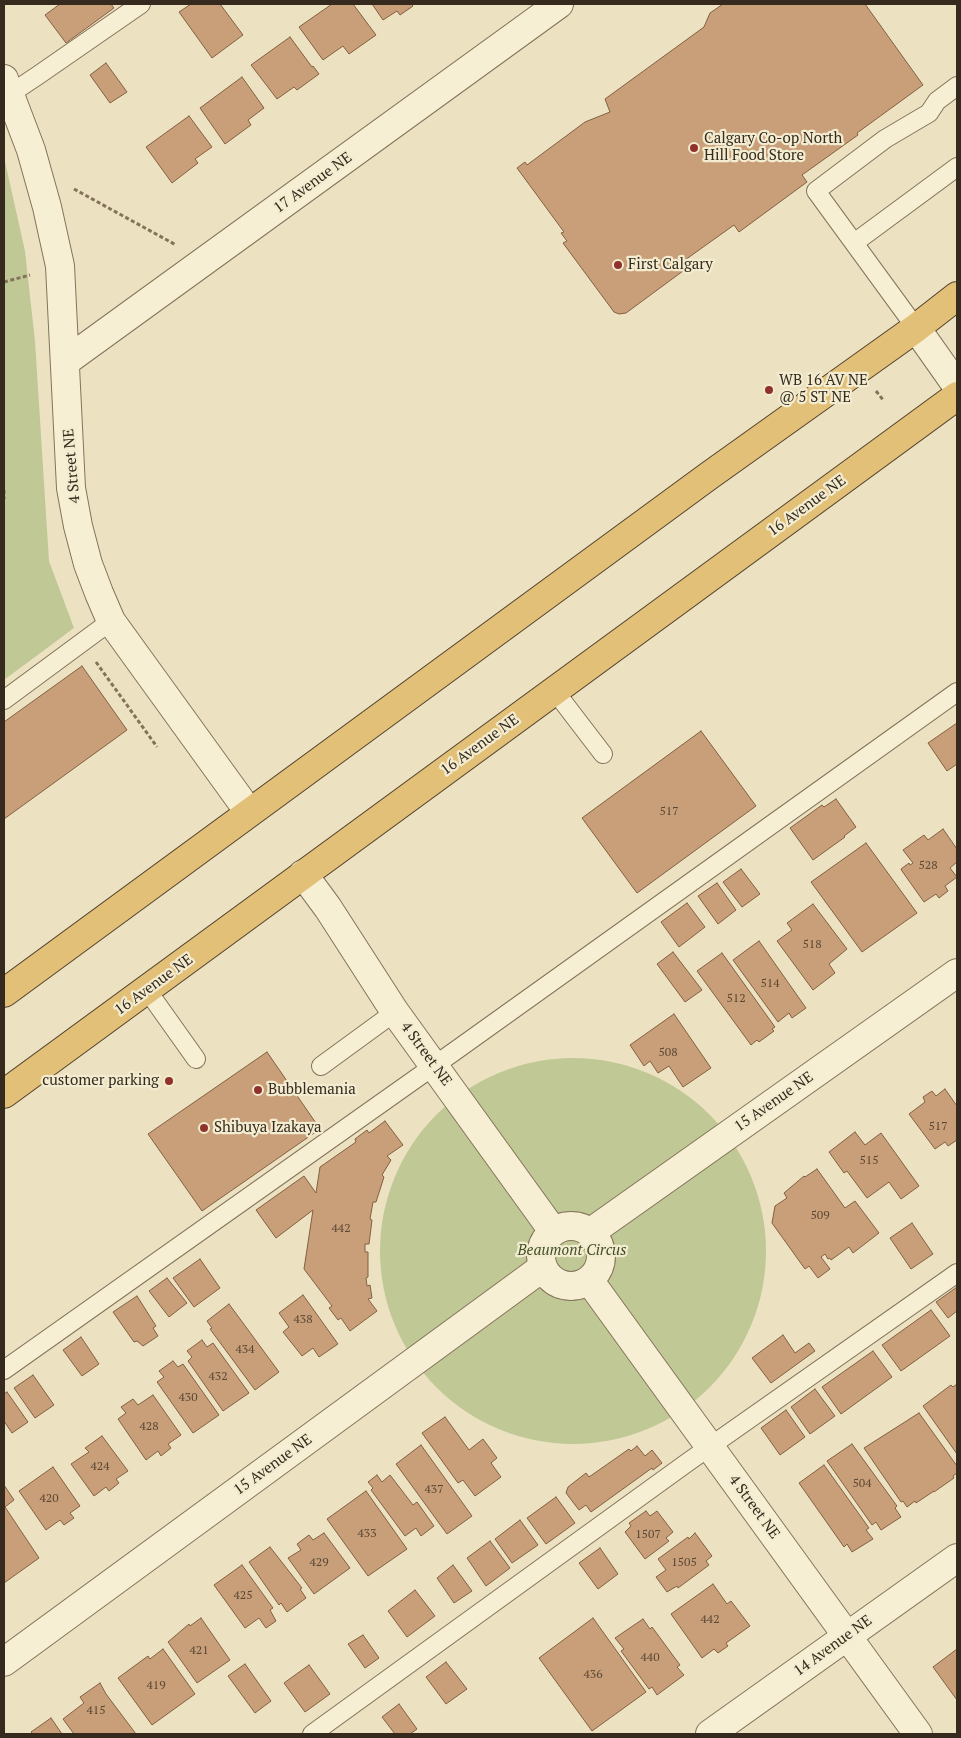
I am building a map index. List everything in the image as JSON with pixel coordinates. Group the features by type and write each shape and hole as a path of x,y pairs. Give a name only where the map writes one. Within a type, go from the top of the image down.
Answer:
{"highway":[{"path":"4,993 702,480 916,328 957,296"},
{"name":"16 Avenue NE","path":"4,1094 957,396"}],"street":[{"name":"17 Avenue NE","path":"65,362 559,4"},
{"name":"4 Street NE","path":"7,86 31,150 48,207 60,266 72,488 78,526 88,564 98,593 111,621 249,812"},
{"path":"916,328 957,386"},
{"name":"4 Street NE","path":"303,874 328,908 395,1012 553,1231"},
{"name":"15 Avenue NE","path":"591,1232 957,973"},
{"path":"562,1226 583,1227 591,1232 600,1244 602,1257 598,1270 590,1280 576,1286 563,1286 550,1279 542,1268 540,1257 541,1247 546,1238 562,1226"},
{"name":"15 Avenue NE","path":"4,1662 542,1268"},
{"name":"4 Street NE","path":"590,1280 918,1734"},
{"name":"14 Avenue NE","path":"710,1734 957,1558"}],"lane":[{"path":"7,86 37,76 141,4"},
{"path":"916,328 816,191 885,139 928,113 937,100 957,86"},
{"path":"854,243 957,167"},
{"path":"4,700 111,621"},
{"path":"554,690 603,754"},
{"path":"4,1370 957,692"},
{"path":"147,990 196,1059"},
{"path":"321,1066 395,1012"},
{"path":"312,1734 688,1462 957,1273"}],"path":[{"path":"73,189 178,247"},
{"path":"876,391 884,401"},
{"path":"4,490 4,499"},
{"path":"82,643 157,746"}],"green space":[{"path":"4,157 25,251 35,341 49,561 74,628 4,680"},
{"name":"Beaumont Circus","path":"573,1058 611,1062 647,1073 680,1091 709,1115 733,1144 751,1177 762,1213 766,1251 762,1289 751,1325 733,1358 709,1387 680,1411 647,1429 611,1440 573,1444 535,1440 499,1429 466,1411 437,1387 413,1358 395,1325 384,1289 380,1251 384,1213 395,1177 413,1144 437,1115 466,1091 499,1073 535,1062"}],"building":[{"path":"60,4 111,4 114,8 66,43 45,15"},
{"path":"191,4 220,4 243,35 212,58 179,12"},
{"path":"332,4 353,4 376,35 349,54 343,46 323,60 299,27"},
{"path":"372,4 411,4 413,6 400,15 397,11 383,20"},
{"name":"Calgary Co-op North Hill Food Store","path":"723,4 865,4 923,85 802,175 807,182 739,232 734,225 678,265 683,271 626,313 619,314 614,312 563,243 567,241 561,233 564,232 517,168 525,162 527,165 585,122 610,112 605,99 704,27 710,13"},
{"path":"290,37 319,74 297,90 294,87 277,99 251,65"},
{"path":"106,63 127,92 110,103 90,75"},
{"path":"242,77 264,108 248,120 251,125 225,144 200,108"},
{"path":"189,116 212,147 195,159 198,163 172,183 146,147"},
{"path":"82,666 127,730 4,819 4,722"},
{"path":"957,723 957,764 947,771 928,743"},
{"path":"701,731 756,806 637,893 582,818"},
{"path":"836,799 856,827 813,860 790,828 822,805 824,807"},
{"path":"943,829 957,849 957,862 950,868 957,877 945,886 948,891 939,898 936,894 924,902 901,869 909,863 910,865 913,863 903,850 924,835 928,840"},
{"path":"866,843 917,913 862,952 811,882"},
{"path":"741,869 760,894 742,907 723,882"},
{"path":"717,883 736,910 718,924 698,896"},
{"path":"687,903 705,927 679,947 661,922"},
{"path":"813,904 847,949 829,964 835,973 813,990 777,941 792,930 787,923"},
{"path":"759,941 806,1008 792,1018 789,1013 778,1022 733,960"},
{"path":"673,952 702,990 685,1002 657,964"},
{"path":"722,953 775,1027 772,1029 774,1031 759,1042 757,1040 751,1045 697,971"},
{"path":"674,1014 711,1068 683,1087 669,1066 658,1073 650,1061 644,1066 630,1045"},
{"path":"267,1052 320,1129 202,1211 148,1134"},
{"path":"945,1089 957,1106 957,1140 948,1146 945,1142 935,1149 909,1114 925,1102 923,1097 932,1091 936,1096"},
{"path":"385,1121 403,1145 387,1156 391,1160 382,1175 384,1177 376,1202 373,1202 369,1244 365,1244 365,1252 368,1252 367,1286 370,1285 372,1298 368,1299 377,1311 350,1331 341,1318 338,1320 329,1308 332,1306 304,1269 313,1210 276,1238 256,1210 304,1176 316,1193 320,1167 356,1142 355,1139 367,1130 369,1133"},
{"path":"855,1132 865,1145 881,1133 919,1186 901,1199 889,1182 867,1198 847,1171 844,1173 829,1152"},
{"path":"817,1169 845,1208 855,1201 879,1233 853,1253 849,1247 831,1260 825,1254 821,1257 830,1269 818,1278 809,1266 805,1269 772,1223 775,1206 787,1198 784,1193 804,1176"},
{"path":"912,1223 933,1254 911,1269 890,1238"},
{"path":"200,1259 220,1288 194,1307 173,1278"},
{"path":"167,1278 187,1303 169,1317 149,1291"},
{"path":"957,1287 957,1311 948,1318 936,1302"},
{"path":"303,1295 338,1344 319,1357 313,1348 302,1356 283,1332 289,1327 279,1313"},
{"path":"137,1296 156,1326 153,1328 158,1336 143,1346 137,1341 134,1342 113,1312"},
{"path":"229,1304 279,1372 255,1390 210,1329 212,1328 207,1321"},
{"path":"931,1310 950,1336 901,1371 882,1345"},
{"path":"783,1335 795,1353 809,1343 815,1351 771,1383 752,1358"},
{"path":"81,1337 99,1364 82,1376 63,1350"},
{"path":"202,1340 207,1347 213,1343 249,1393 223,1411 188,1361 192,1357 187,1351"},
{"path":"873,1351 892,1377 841,1414 822,1387"},
{"path":"173,1361 178,1367 183,1364 219,1415 193,1433 157,1382 164,1377 159,1371"},
{"path":"33,1375 54,1405 35,1418 14,1388"},
{"path":"957,1384 957,1454 923,1406 951,1385 953,1387"},
{"path":"815,1389 835,1416 810,1434 791,1407"},
{"path":"7,1392 28,1422 12,1433 4,1421 4,1394"},
{"path":"153,1395 181,1435 168,1444 171,1448 161,1456 158,1451 146,1460 118,1419 126,1413 121,1407 133,1399 138,1405"},
{"path":"786,1410 805,1437 780,1455 761,1428"},
{"path":"919,1413 957,1466 957,1473 953,1476 954,1478 934,1492 907,1507 903,1501 901,1502 864,1448"},
{"path":"445,1417 469,1450 483,1439 497,1458 491,1463 501,1477 475,1496 463,1480 458,1483 422,1433"},
{"path":"102,1436 128,1471 116,1479 119,1483 109,1491 106,1487 94,1496 71,1464 89,1452 85,1448"},
{"path":"852,1444 897,1506 895,1508 901,1517 881,1530 876,1522 872,1525 827,1461"},
{"path":"421,1445 472,1516 447,1534 396,1464"},
{"path":"637,1446 645,1456 652,1450 662,1463 653,1470 652,1468 591,1512 586,1505 579,1510 566,1493 568,1487 586,1473 589,1477 629,1449 631,1451"},
{"path":"824,1465 869,1528 866,1530 873,1539 852,1552 847,1544 844,1547 799,1483"},
{"path":"53,1467 80,1506 70,1513 74,1518 64,1525 60,1520 46,1530 19,1491"},
{"path":"377,1475 382,1482 390,1475 413,1505 417,1502 434,1526 421,1536 416,1528 405,1536 371,1490 373,1488 368,1482"},
{"path":"4,1485 14,1500 5,1507 39,1558 4,1583"},
{"path":"366,1491 407,1549 368,1576 327,1519"},
{"path":"556,1497 575,1523 546,1544 527,1518"},
{"path":"646,1511 650,1516 657,1511 673,1532 666,1538 669,1541 645,1559 625,1532 631,1526 629,1523"},
{"path":"520,1520 538,1545 512,1563 495,1539"},
{"path":"324,1533 350,1568 314,1594 288,1558 301,1550 297,1544 309,1535 313,1540"},
{"path":"695,1533 712,1556 706,1561 709,1565 678,1588 677,1586 667,1592 656,1577 666,1570 658,1559"},
{"path":"490,1541 510,1568 486,1586 467,1558"},
{"path":"270,1547 302,1588 300,1589 306,1598 287,1612 281,1603 279,1605 249,1562"},
{"path":"600,1548 618,1574 598,1589 579,1563"},
{"path":"242,1565 273,1608 270,1610 276,1621 266,1628 259,1618 245,1628 214,1585"},
{"path":"453,1565 472,1591 454,1603 437,1578"},
{"path":"713,1584 727,1604 731,1601 750,1626 726,1643 728,1646 718,1653 714,1649 702,1658 671,1614"},
{"path":"415,1590 435,1616 407,1637 388,1611"},
{"path":"201,1618 230,1660 197,1683 168,1642 189,1624 190,1626"},
{"path":"593,1618 646,1692 592,1731 539,1658"},
{"path":"643,1619 650,1629 652,1627 680,1665 677,1667 684,1675 657,1695 652,1687 649,1689 621,1651 624,1649 615,1638"},
{"path":"363,1635 379,1658 365,1668 348,1644"},
{"path":"163,1649 195,1694 152,1725 118,1678 148,1656 150,1659"},
{"path":"957,1649 957,1700 933,1667"},
{"path":"446,1662 467,1689 446,1704 426,1677"},
{"path":"245,1664 271,1701 255,1713 228,1676"},
{"path":"309,1665 330,1694 305,1712 284,1683"},
{"path":"100,1683 136,1734 74,1734 63,1719 84,1703 80,1697"},
{"path":"399,1704 417,1729 410,1734 395,1734 382,1717"},
{"path":"51,1718 62,1734 33,1734 31,1732"}],"place":[{"name":"Calgary Co-op North Hill Food Store","path":"694,148"},
{"name":"First Calgary","path":"618,265"},
{"name":"WB 16 AV NE @ 5 ST NE","path":"769,390"},
{"name":"customer parking","path":"169,1081"},
{"name":"Bubblemania","path":"258,1090"},
{"name":"Shibuya Izakaya","path":"204,1128"}]}
